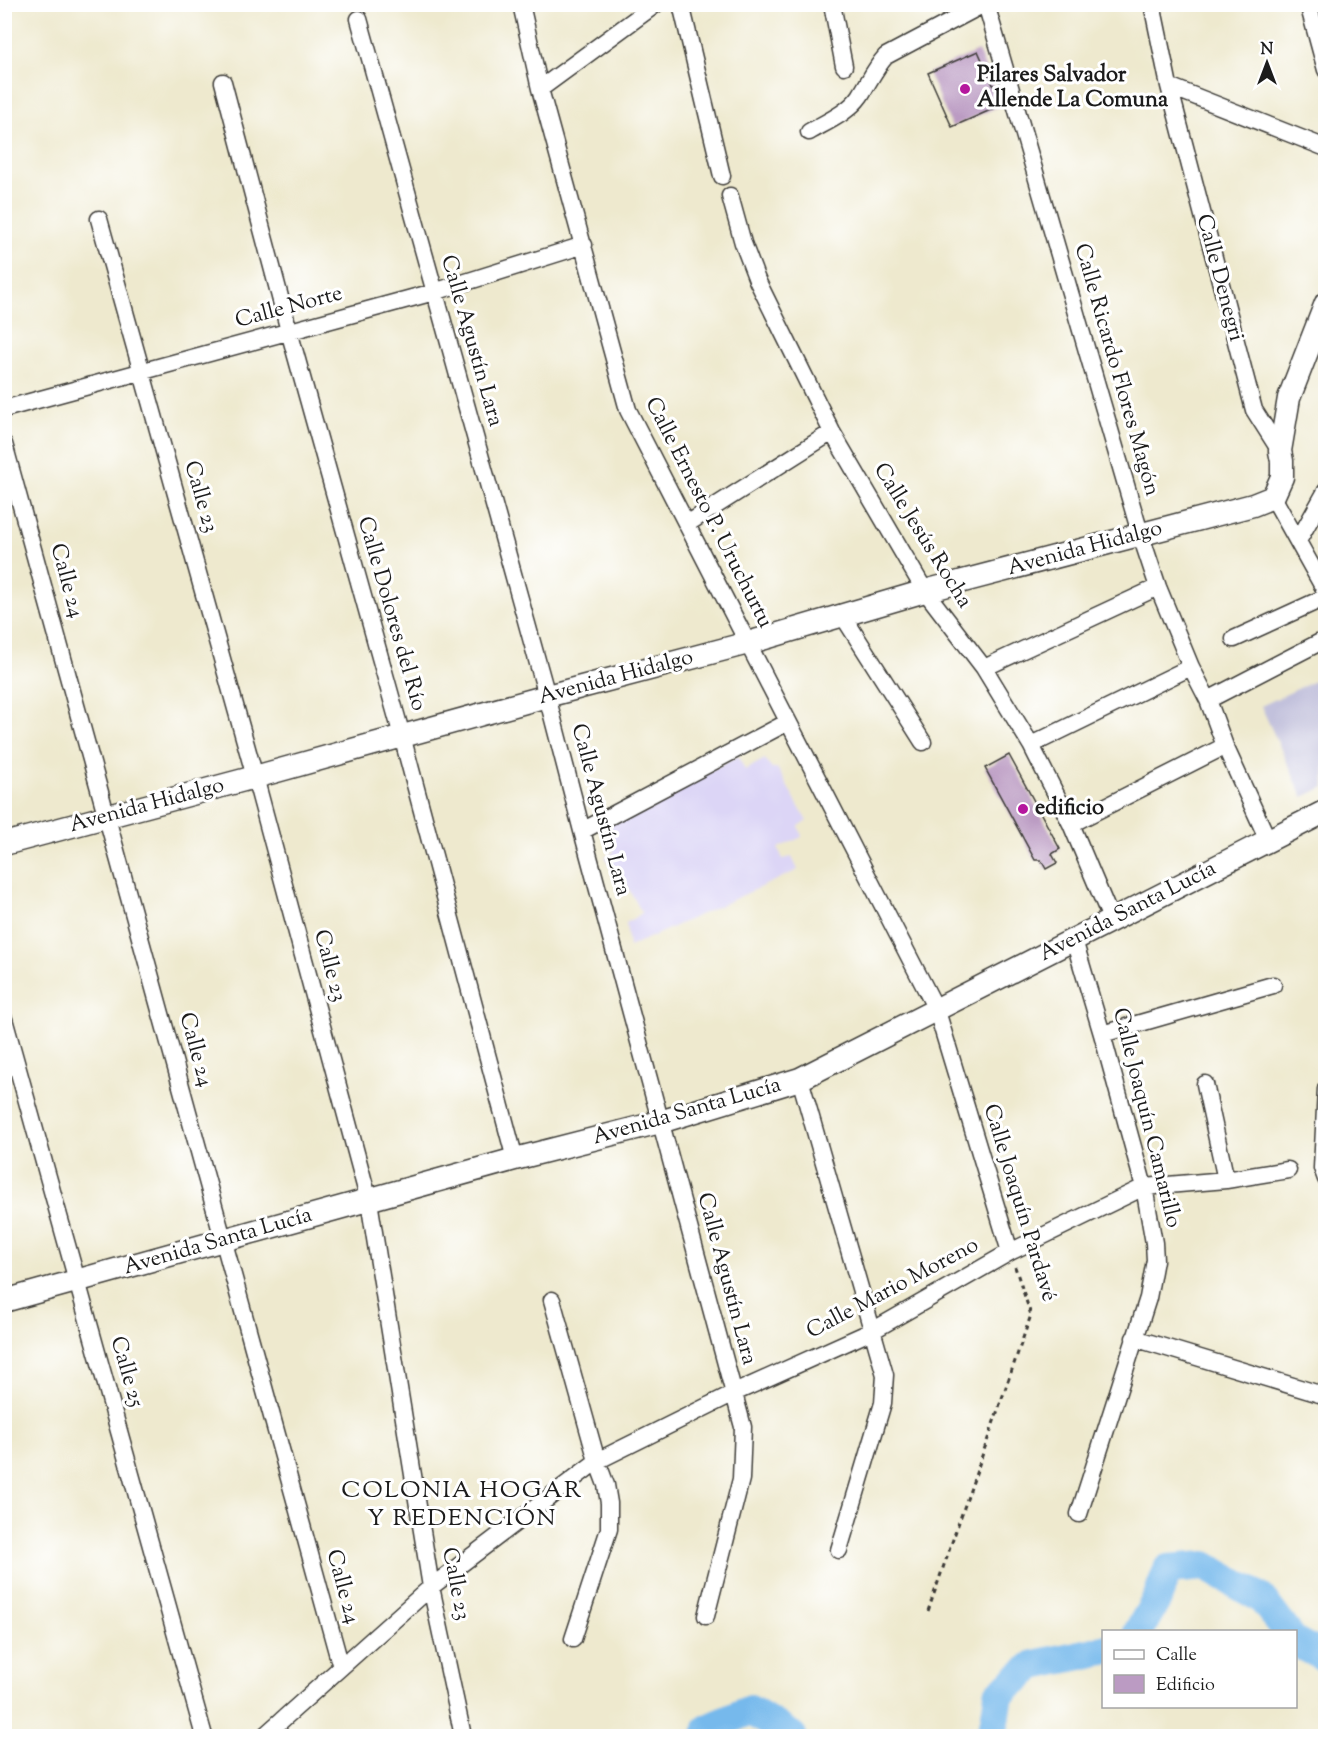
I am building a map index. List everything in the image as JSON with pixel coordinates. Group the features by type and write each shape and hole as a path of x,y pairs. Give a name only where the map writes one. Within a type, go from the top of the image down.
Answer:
{"street":[{"name":"Calle Ernesto P. Uruchurtu","path":"521,4 540,89 628,410 937,1011"},
{"path":"540,89 656,4"},
{"path":"681,4 722,176"},
{"path":"832,4 844,66"},
{"path":"809,132 845,111 859,98 875,67 886,56 985,4"},
{"name":"Calle Ricardo Flores Magón","path":"985,4 1140,533 1158,587 1191,667 1208,700 1225,746 1268,840"},
{"name":"Calle Denegri","path":"1152,4 1169,86 1254,410 1280,451"},
{"path":"1308,4 1326,70"},
{"name":"Calle Agustín Lara","path":"359,20 547,696 743,1426 741,1479 706,1616"},
{"name":"Calle Dolores del Río","path":"223,81 289,332 402,736 514,1159"},
{"path":"1169,86 1326,148"},
{"name":"Calle Jesús Rocha","path":"730,196 743,243 757,280 832,432 925,591 984,668 1031,745 1071,824 1112,921"},
{"name":"Calle 23","path":"99,219 255,777 369,1201 431,1587 464,1737"},
{"name":"Calle Norte","path":"4,410 434,292 584,245"},
{"path":"1326,303 1289,398 1280,451 1282,477 1273,497 1298,541 1318,564 1326,592"},
{"path":"687,524 832,432"},
{"name":"Calle 24","path":"4,444 341,1667"},
{"path":"1298,541 1326,491"},
{"name":"Avenida Hidalgo","path":"4,844 748,643 925,591 1273,497"},
{"path":"984,668 1158,587"},
{"path":"1234,639 1326,597"},
{"path":"843,616 922,742"},
{"path":"1208,700 1326,639"},
{"path":"1031,745 1191,667"},
{"path":"582,831 788,722"},
{"path":"1071,824 1225,746"},
{"name":"Avenida Santa Lucía","path":"4,1301 514,1159 660,1122 800,1079 1326,811"},
{"name":"Calle Joaquín Camarillo","path":"1074,940 1144,1186 1155,1260 1148,1298 1079,1514"},
{"path":"1102,1034 1273,985"},
{"name":"Calle Joaquín Pardavé","path":"937,1011 1010,1252"},
{"name":"Calle 25","path":"4,1019 204,1737"},
{"path":"800,1079 885,1375 883,1403 839,1550"},
{"path":"1205,1084 1226,1180"},
{"path":"1326,1089 1322,1168 1326,1179"},
{"name":"Calle Mario Moreno","path":"264,1737 431,1587 597,1461 734,1393 872,1331 1010,1252 1144,1186 1226,1180 1288,1170"},
{"path":"552,1300 597,1461 606,1485 609,1503 609,1529 573,1639"},
{"path":"1134,1338 1326,1396"}],"path":[{"name":"Calle Joaquín Pardavé","path":"928,1611 1031,1315 1010,1252"}],"shaded area":[{"path":"1325,676 1325,787 1303,797 1261,706"},
{"path":"738,756 745,770 765,759 772,769 777,768 807,821 799,826 802,837 778,848 783,859 792,857 798,870 629,947 626,923 642,913 618,869 611,869 605,857 614,852 603,825"}],"building":[{"name":"Pilares Salvador Allende La Comuna","path":"978,51 1002,105 952,127 928,73"},
{"name":"edificio","path":"1009,755 1060,849 1052,854 1057,863 1046,869 1041,860 1035,860 985,768"}],"waterway":[{"path":"1139,1630 1157,1599 1168,1569 1205,1566 1261,1598 1285,1630"},
{"path":"1297,1643 1326,1658"},
{"path":"990,1736 999,1694 1034,1665 1102,1650"},
{"path":"708,1736 708,1729 750,1710 792,1736"}],"place":[{"name":"Pilares Salvador Allende La Comuna","path":"965,89"},
{"name":"edificio","path":"1023,809"}],"district":[{"name":"COLONIA HOGAR Y REDENCIÓN","path":"462,1505"}]}
